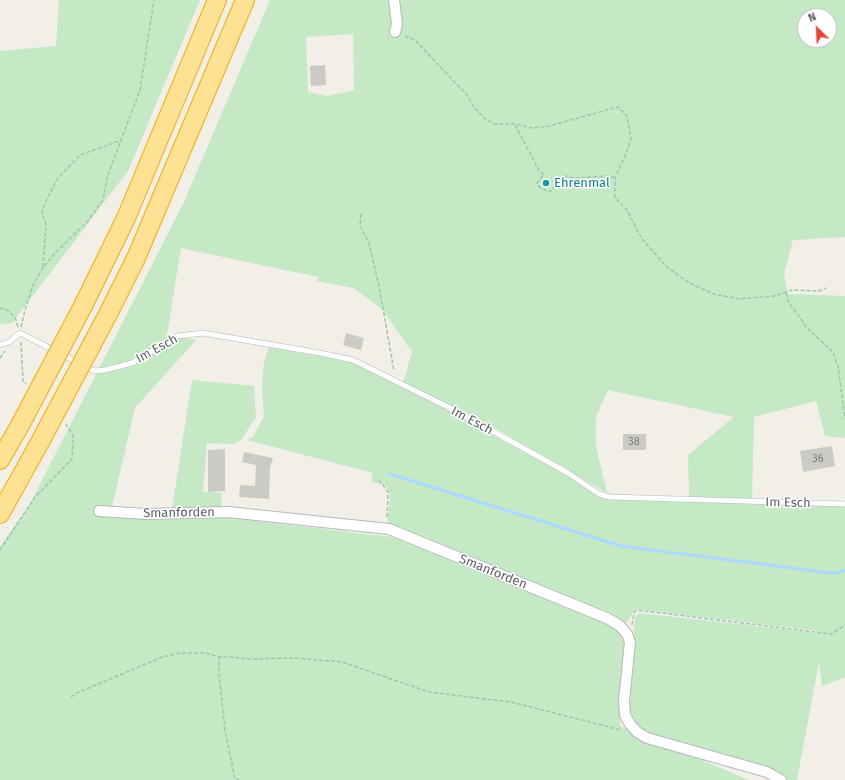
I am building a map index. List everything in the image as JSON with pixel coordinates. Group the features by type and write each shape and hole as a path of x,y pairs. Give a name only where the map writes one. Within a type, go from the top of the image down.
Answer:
{"highway":[{"path":"0,460 84,304 126,218 218,0"},
{"path":"0,514 107,316 136,258 245,0"}],"street":[{"path":"394,0 397,24 395,32"},
{"name":"Smanforden","path":"99,510 146,514 228,512 385,529 609,619 620,626 627,634"},
{"path":"627,634 630,642 630,654 624,701 625,715 637,732 647,738 767,772 781,780"}],"lane":[{"name":"Im Esch","path":"20,333 94,370 105,370 132,363 177,336 203,333 353,360 458,412 568,473 599,494 610,497 845,504"},
{"path":"0,346 9,342 20,333"}],"path":[{"path":"20,333 33,285 43,268 55,253 87,222 103,200 108,175 140,90 154,0"},
{"path":"395,32 415,40 467,94 474,107 485,120 494,124 515,124 532,128 550,126 618,107 627,116 631,138 626,154 615,178 615,198 626,210 642,239 666,266 686,281 713,294 740,299 774,296 792,290 819,290 826,288"},
{"path":"515,124 540,172 544,174 537,183 540,188 550,192 555,186 556,180 565,176 575,178 608,176 615,178"},
{"path":"43,268 46,225 42,212 58,178 80,155 122,140"},
{"path":"361,214 360,226 369,243 379,286 395,381"},
{"path":"786,293 788,301 807,328 833,352 838,367 845,419"},
{"path":"0,308 7,310 15,317 20,333"},
{"path":"379,480 388,492 385,529"},
{"path":"627,634 631,629 634,613 637,610 832,634 845,625"},
{"path":"71,697 77,693 162,657 186,653 205,653 220,657 247,659 294,658 342,662 429,692 511,702 626,730 630,724"},
{"path":"220,657 219,674 225,730 235,780 240,780"}],"green space":[{"path":"59,0 200,0 128,171 12,323 0,324 0,51 56,46"},
{"path":"270,0 845,0 845,237 793,240 784,274 788,294 845,296 845,438 825,436 816,401 754,417 752,499 689,497 688,455 734,417 608,390 596,417 596,446 607,493 477,418 403,383 412,352 381,308 353,288 317,281 318,277 181,248 167,335 196,340 135,408 110,516 229,518 392,537 611,622 621,633 626,643 620,726 749,780 0,780 0,547 30,504 184,202","holes":["353,34 354,90 327,96 308,92 306,37"]},
{"path":"269,347 352,362 456,414 566,474 598,495 663,501 845,505 845,677 822,686 819,662 797,780 781,780 644,733 637,727 629,710 635,617 639,613 820,633 820,631 636,609 624,626 387,527 390,493 385,485 371,482 373,473 247,440 253,437 264,416 262,387 264,362"},
{"path":"192,380 254,386 256,417 241,440 233,444 207,443 203,492 222,493 221,511 172,509"}],"building":[{"path":"325,65 326,85 311,86 310,66"},
{"path":"346,333 364,338 361,350 343,345"},
{"path":"623,434 646,434 646,450 623,450"},
{"path":"832,446 835,466 803,472 800,451"},
{"path":"225,449 225,491 208,492 208,450"},
{"path":"244,452 273,458 270,467 269,499 239,497 240,485 255,486 256,465 242,462"}],"waterway":[{"path":"390,474 621,546 830,573 837,573 845,570"}],"place":[{"name":"Ehrenmal","path":"546,183"}]}
